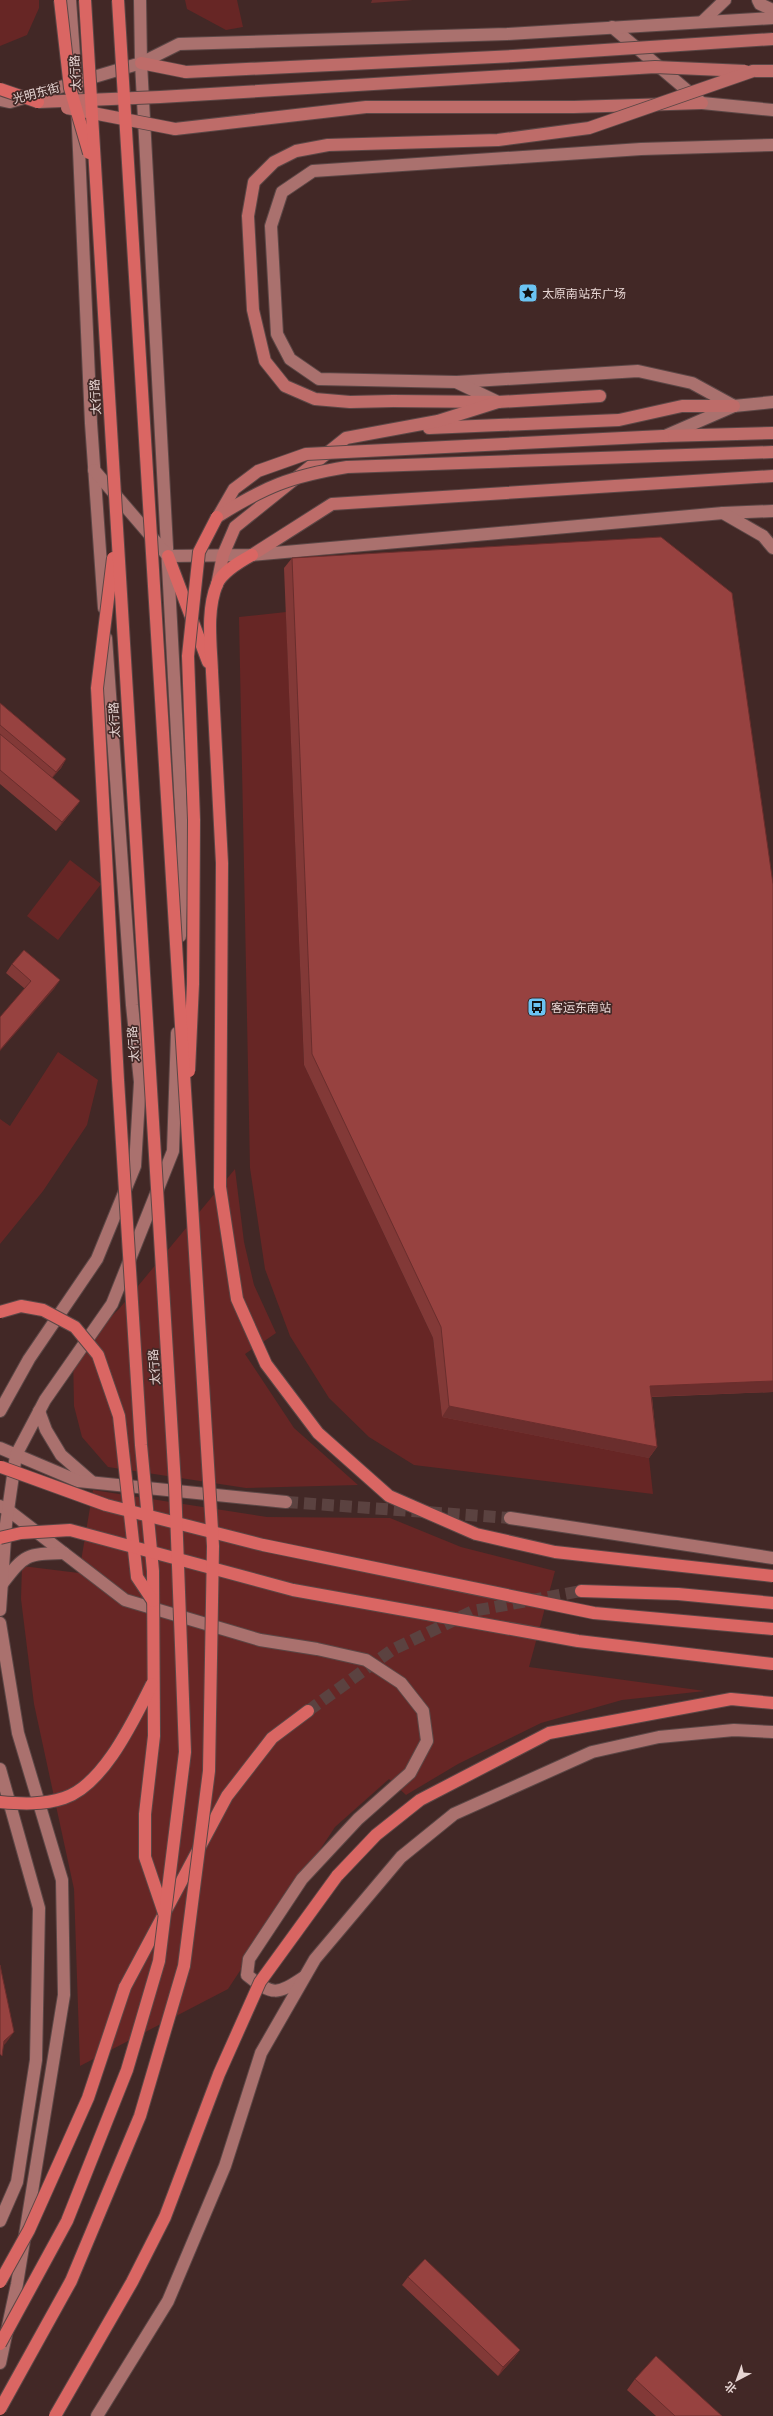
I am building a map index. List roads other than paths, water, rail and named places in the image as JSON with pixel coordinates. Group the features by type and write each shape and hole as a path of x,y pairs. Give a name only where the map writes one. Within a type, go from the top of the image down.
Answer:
{"highway":[{"path":"60,0 70,88 95,173"},
{"name":"太行路","path":"0,2344 67,2221 127,2070 159,1961 185,1752 172,1439 85,0"},
{"path":"0,2409 71,2281 140,2116 184,1966 209,1771 213,1546 186,1134 118,0"},
{"path":"0,89 38,102"},
{"path":"186,1134 193,984 194,828 188,656 199,552 217,517"},
{"path":"116,527 98,688 109,945 141,1445 153,1571 154,1736 145,1814 145,1857 165,1916"},
{"path":"252,555 237,564 217,586 210,622 222,863 220,1187 237,1300 266,1364 318,1433 389,1496 476,1534 555,1552 773,1576"},
{"path":"168,556 212,672"},
{"path":"0,1312 21,1306 43,1310 75,1327 98,1355 119,1416 137,1577 153,1601"},
{"path":"0,1466 106,1505 263,1545 594,1614 773,1629"},
{"path":"0,1538 21,1533 70,1530 293,1590 578,1641 773,1664"},
{"path":"582,1591 678,1594 773,1603"},
{"path":"0,1802 26,1804 64,1798 87,1783 122,1744 154,1682"},
{"path":"55,2416 132,2282 165,2217 219,2074 260,1982 337,1876 376,1834 420,1800 549,1733 731,1699 773,1703"},
{"path":"0,2282 29,2230 88,2098 125,1987 227,1796 272,1738 308,1711"}],"main road":[{"path":"0,1411 29,1359 97,1259 135,1166 140,1082 132,1005 94,470 76,82 70,0"},
{"path":"0,1610 4,1508 16,1455 39,1411 112,1304 173,1151 183,845 141,63 140,0"},
{"path":"703,21 725,0"},
{"path":"758,0 760,4 773,10"},
{"name":"光明东街","path":"0,100 10,102 141,63 179,44 507,34 703,21 773,18"},
{"path":"612,27 702,104"},
{"path":"141,63 186,72 513,56 773,39"},
{"path":"38,102 176,96 655,68 753,71 773,70"},
{"path":"600,396 498,402 350,402 314,399 285,386 265,361 254,310 248,216 254,182 274,162 296,151 328,145 498,140 588,128 753,71"},
{"path":"38,102 175,129 366,107 574,107 702,104 773,110"},
{"path":"734,406 692,383 638,371 456,382 319,379 290,359 277,334 271,226 282,192 313,171 641,149 773,145"},
{"path":"456,382 498,402"},
{"path":"217,586 223,555 235,527 346,438 438,421 498,402"},
{"path":"394,429 619,420 682,406 734,406 773,402"},
{"path":"664,436 734,406"},
{"path":"217,517 234,489 258,471 306,454 664,436 773,433"},
{"path":"217,517 252,495 288,479 347,467 773,452"},
{"path":"94,470 168,556"},
{"path":"252,555 332,504 773,476"},
{"path":"168,556 252,555 723,513 773,511"},
{"path":"723,513 763,536 773,548"},
{"path":"39,1411 46,1430 61,1455 92,1482"},
{"path":"0,1448 78,1481 286,1502"},
{"path":"4,1508 124,1600 260,1640 317,1649 366,1660 401,1683 423,1711 427,1741 410,1773 358,1819 302,1880 249,1959 248,1975 265,1990 283,1991 305,1976"},
{"path":"510,1518 773,1558"},
{"path":"2,1584 20,1560 38,1554 64,1553"},
{"path":"0,1623 18,1733 62,1880 64,1995 17,2284 0,2363"},
{"path":"97,2416 168,2301 225,2166 261,2053 315,1959 401,1857 454,1814 592,1752 659,1737 734,1730 773,1732"},
{"path":"0,1769 39,1908 36,2060 17,2182 0,2221"}],"tunnel":[{"path":"286,1502 510,1518"},
{"path":"308,1711 392,1650 473,1611 581,1591"}],"place":[{"name":"太原南站东广场","path":"528,293"},
{"name":"客运东南站","path":"537,1007"}]}
